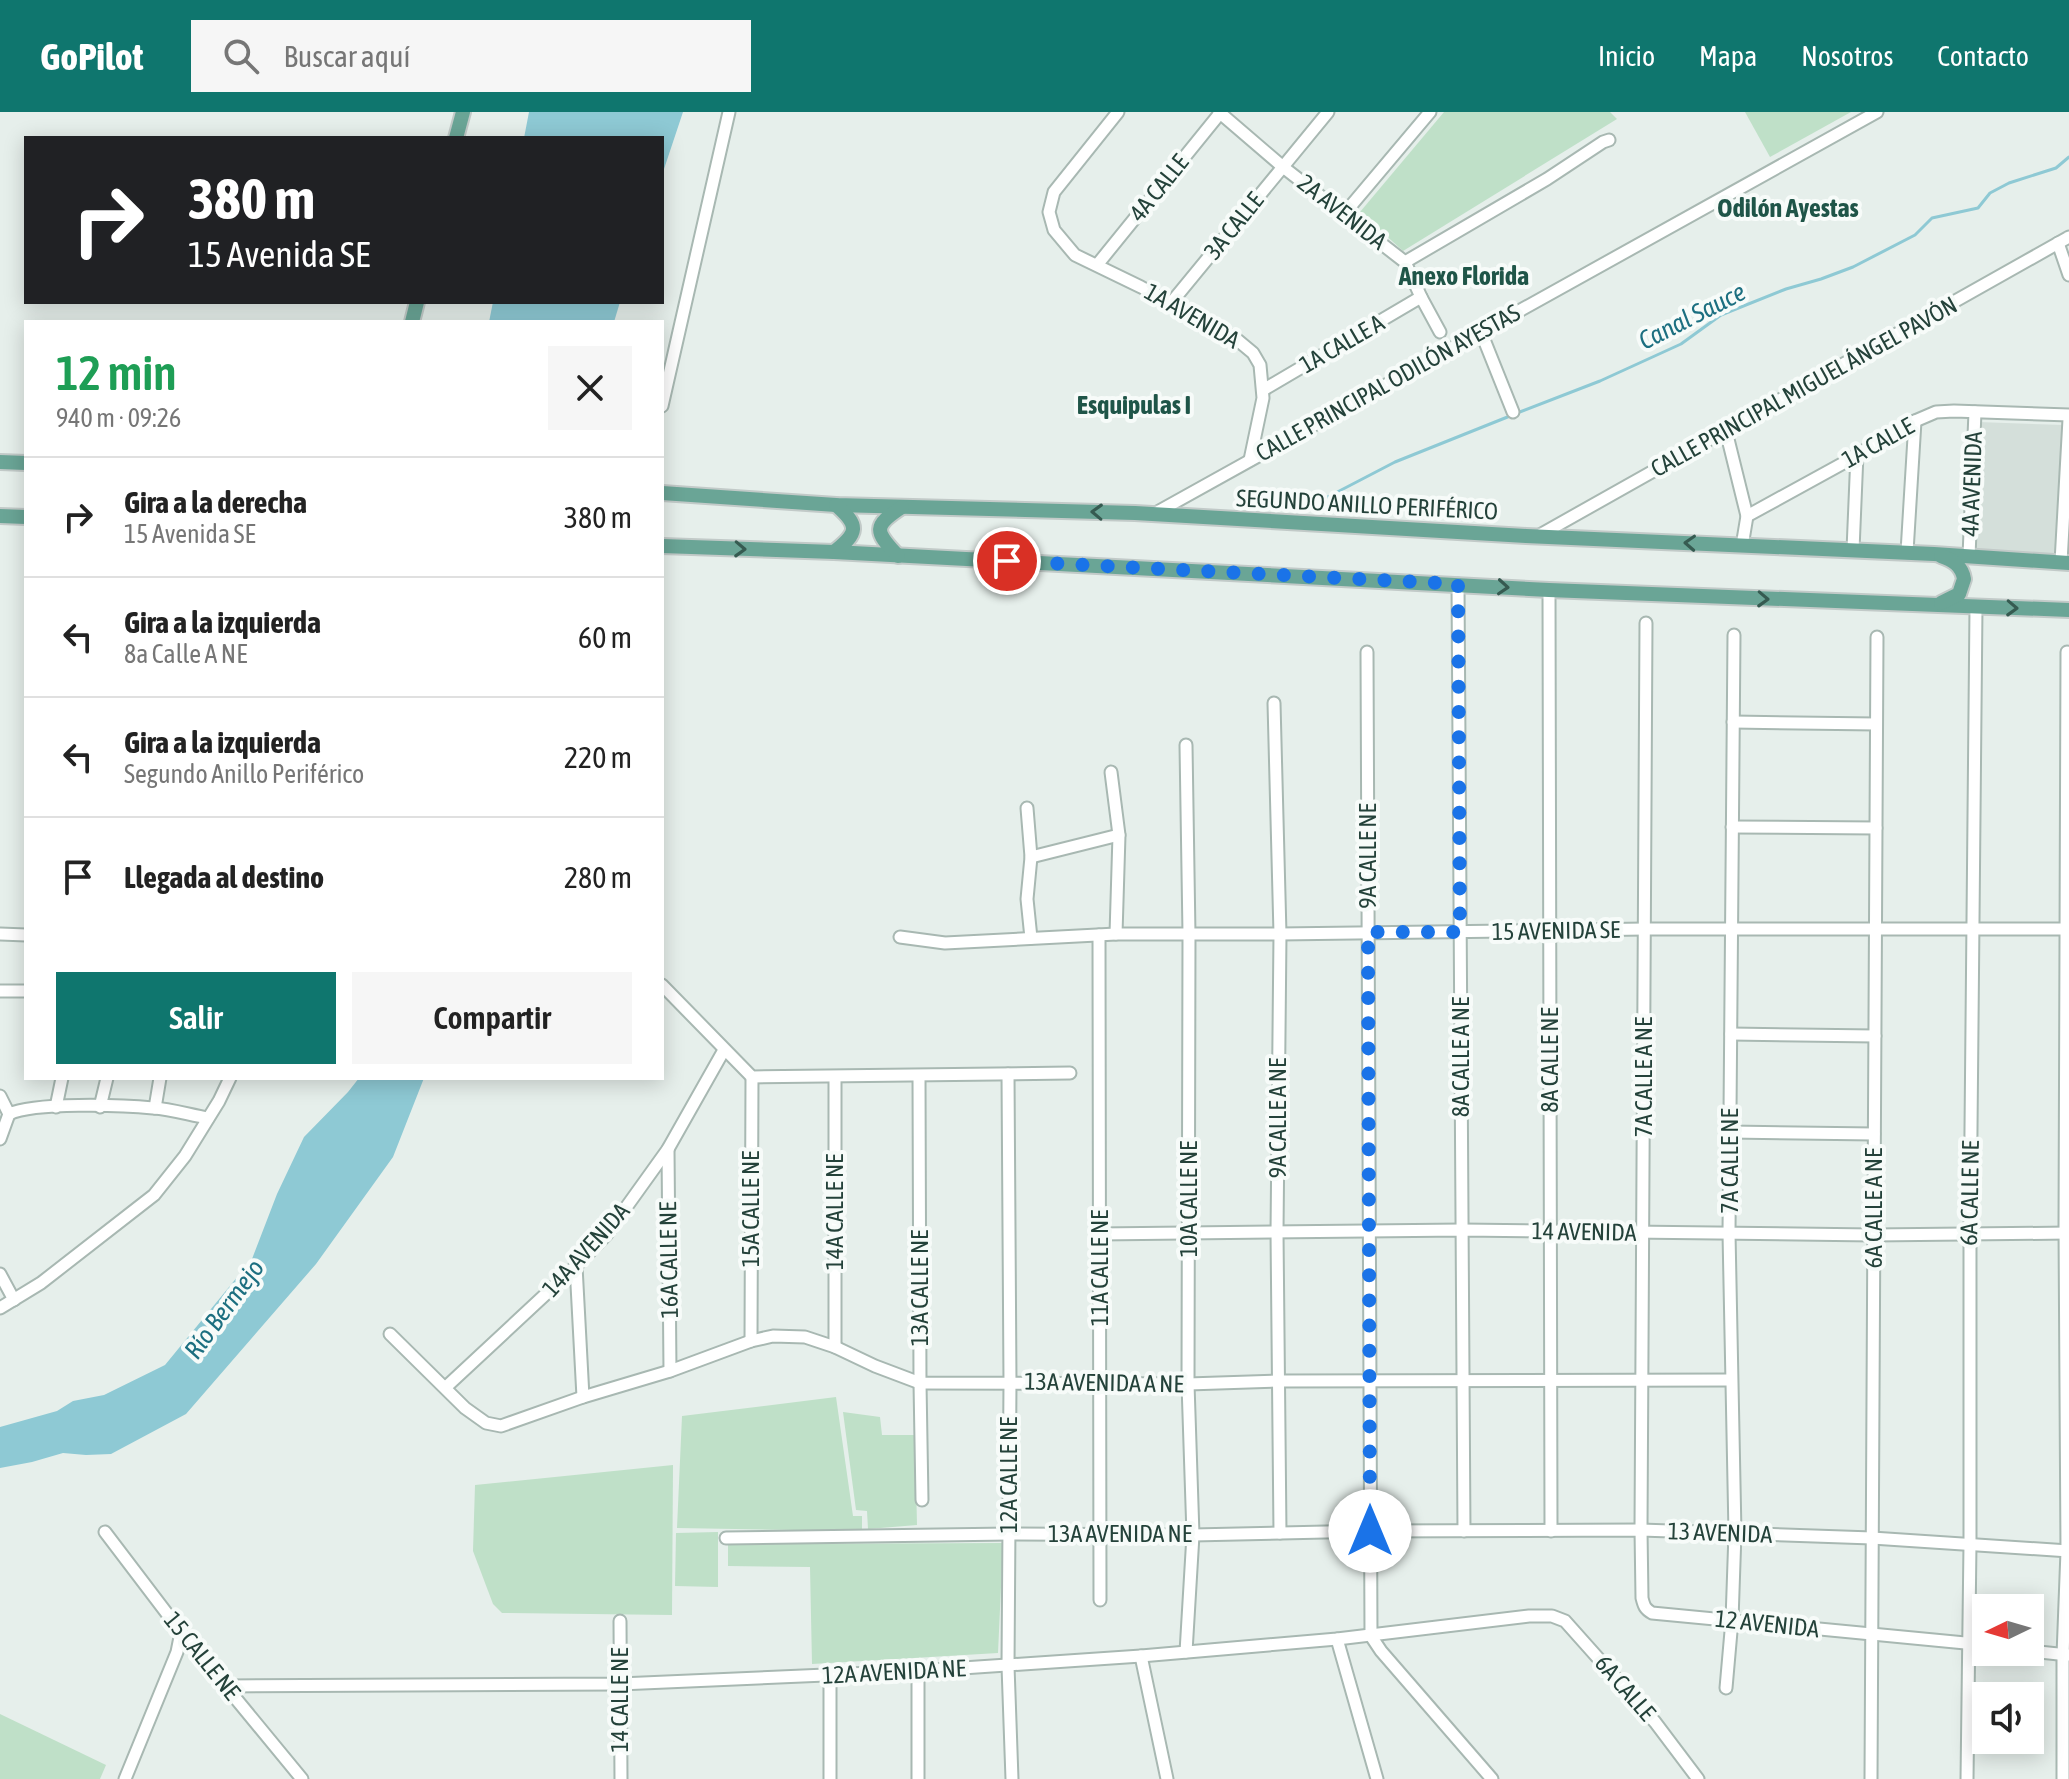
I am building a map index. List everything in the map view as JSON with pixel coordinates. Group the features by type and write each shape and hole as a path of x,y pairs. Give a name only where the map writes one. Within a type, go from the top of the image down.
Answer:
{"main road":[{"path":"457,136 463,112"},
{"path":"463,136 469,112"},
{"path":"0,462 24,463"},
{"name":"SEGUNDO ANILLO PERIFÉRICO","path":"664,493 836,505 1025,509 2065,562"},
{"path":"834,552 853,533 849,517 836,505"},
{"path":"898,556 884,541 880,525 902,507"},
{"path":"0,516 24,517"},
{"path":"664,546 834,552 1549,590 2069,610"},
{"path":"1929,605 1959,594 1964,579 1962,569 1955,562 1934,554"}],"street":[{"path":"664,395 729,112"},
{"name":"1A AVENIDA","path":"1118,112 1054,192 1049,212 1054,230 1075,255 1235,338 1253,353 1260,365 1263,398 1250,460"},
{"name":"2A AVENIDA","path":"1220,112 1283,167 1405,262 1440,332"},
{"name":"4A CALLE","path":"1097,265 1220,112"},
{"name":"3A CALLE","path":"1171,303 1328,112"},
{"path":"1344,214 1430,112"},
{"name":"CALLE PRINCIPAL ODILÓN AYESTAS","path":"1151,515 1877,112"},
{"path":"1405,262 1609,140"},
{"path":"2063,240 2069,275"},
{"name":"CALLE PRINCIPAL MIGUEL ÁNGEL PAVÓN","path":"1538,536 2063,240"},
{"name":"1A CALLE A","path":"1263,390 1421,297"},
{"path":"1481,332 1513,412"},
{"name":"1A CALLE","path":"1747,516 1936,412 2069,417"},
{"name":"4A AVENIDA","path":"1969,556 1975,412"},
{"path":"2065,562 2069,417"},
{"path":"1907,552 1915,421"},
{"path":"1726,431 1747,516 1742,546"},
{"path":"1853,550 1857,454"},
{"name":"8A CALLE A NE","path":"1458,584 1464,1531"},
{"name":"8A CALLE NE","path":"1549,590 1551,1531"},
{"name":"6A CALLE NE","path":"1967,1779 1976,607"},
{"name":"7A CALLE A NE","path":"1641,1530 1646,623"},
{"name":"7A CALLE NE","path":"1726,1688 1735,1533 1729,1233 1734,635"},
{"name":"6A CALLE A NE","path":"1871,1779 1877,637"},
{"name":"9A CALLE NE","path":"1367,652 1371,1636"},
{"path":"2063,1779 2068,1551 2067,652"},
{"name":"9A CALLE A NE","path":"1274,703 1280,934 1277,1232 1280,1533"},
{"path":"1733,722 1876,724"},
{"name":"10A CALLE NE","path":"1186,745 1189,934 1188,1384 1193,1535 1186,1652"},
{"path":"1111,772 1119,835 1116,934"},
{"path":"1027,808 1031,857 1027,899 1031,938"},
{"path":"1732,827 1876,828"},
{"path":"1031,857 1119,835"},
{"name":"15 AVENIDA SE","path":"900,937 945,943 1116,934 2068,929"},
{"path":"0,934 24,935"},
{"name":"11A CALLE NE","path":"1099,935 1100,1600"},
{"path":"664,987 752,1077 1070,1073"},
{"path":"0,991 24,991"},
{"path":"1731,1034 1875,1036"},
{"name":"14A AVENIDA","path":"446,1387 607,1234 668,1149 724,1050"},
{"name":"12A CALLE NE","path":"1008,1074 1008,1666 1012,1779"},
{"name":"13A CALLE NE","path":"919,1076 922,1500"},
{"name":"15A CALLE NE","path":"751,1341 752,1077"},
{"name":"14A CALLE NE","path":"835,1078 835,1347"},
{"path":"56,1107 62,1080"},
{"path":"100,1107 107,1080"},
{"path":"155,1108 160,1080"},
{"path":"0,1308 41,1283 154,1195 185,1156 229,1080"},
{"path":"0,1096 9,1114"},
{"path":"0,1139 9,1114 18,1109 155,1108 208,1118"},
{"path":"1730,1132 1874,1134"},
{"name":"16A CALLE NE","path":"668,1149 670,1371"},
{"name":"14 AVENIDA","path":"1099,1234 1462,1230 1873,1235 2067,1233"},
{"path":"576,1266 583,1397"},
{"path":"0,1274 14,1300"},
{"path":"390,1334 446,1387"},
{"name":"13A AVENIDA A NE","path":"446,1387 465,1408 486,1423 501,1426 773,1336 805,1337 920,1383 1731,1380"},
{"name":"13 AVENIDA","path":"1370,1531 1641,1530 1872,1538 2068,1551"},
{"name":"12 AVENIDA","path":"1641,1530 1642,1598 1646,1609 1652,1613 1972,1643"},
{"name":"13A AVENIDA NE","path":"726,1538 1370,1531"},
{"name":"15 CALLE NE","path":"105,1532 181,1632 302,1779"},
{"name":"12A AVENIDA NE","path":"227,1686 620,1684 918,1671 1371,1636 1529,1616 1559,1618"},
{"name":"6A CALLE","path":"1559,1618 1655,1722 1698,1779"},
{"name":"14 CALLE NE","path":"620,1621 621,1779"},
{"path":"125,1779 177,1652 181,1632"},
{"path":"1371,1636 1492,1779"},
{"path":"1337,1639 1377,1779"},
{"path":"2044,1653 2066,1655"},
{"path":"1141,1656 1167,1779"},
{"path":"918,1671 918,1779"},
{"path":"830,1675 830,1779"}],"shaded area":[{"path":"1978,422 2064,425 2057,554 1972,549"}],"green space":[{"path":"1444,112 1610,112 1617,119 1403,251 1360,212"},
{"path":"1745,112 1851,112 1770,157"},
{"path":"836,1397 853,1516 862,1516 862,1531 677,1528 682,1416"},
{"path":"843,1412 880,1417 882,1435 915,1435 917,1525 868,1529 867,1511 856,1510"},
{"path":"673,1465 672,1615 502,1613 493,1604 473,1551 475,1485"},
{"path":"718,1532 718,1587 675,1586 676,1533"},
{"path":"1003,1543 998,1653 812,1664 810,1567 728,1566 728,1544"},
{"path":"0,1714 106,1765 100,1779 0,1779"}],"water":[{"path":"529,112 683,112 664,169 664,136 524,136"},
{"path":"493,304 619,304 615,320 489,320"},
{"name":"Río Bermejo","path":"357,1080 423,1080 393,1157 316,1264 186,1414 111,1454 63,1453 0,1468 0,1427 57,1411 73,1401 104,1395 165,1365 252,1259 277,1194 304,1137"}],"waterway":[{"name":"Canal Sauce","path":"1517,413 1600,381 1681,344 1721,315 1853,267 1915,235 1932,218 1978,208 1990,193 2009,183 2056,168 2069,157"},
{"name":"Canal Sauce","path":"1322,500 1395,462 1510,416"}],"district":[{"name":"Odilón Ayestas","path":"1788,208"},
{"name":"Anexo Florida","path":"1464,276"},
{"name":"Esquipulas I","path":"1134,405"}],"route":[{"path":"1007,561 1458,584 1460,932 1368,932 1370,1531"}]}
